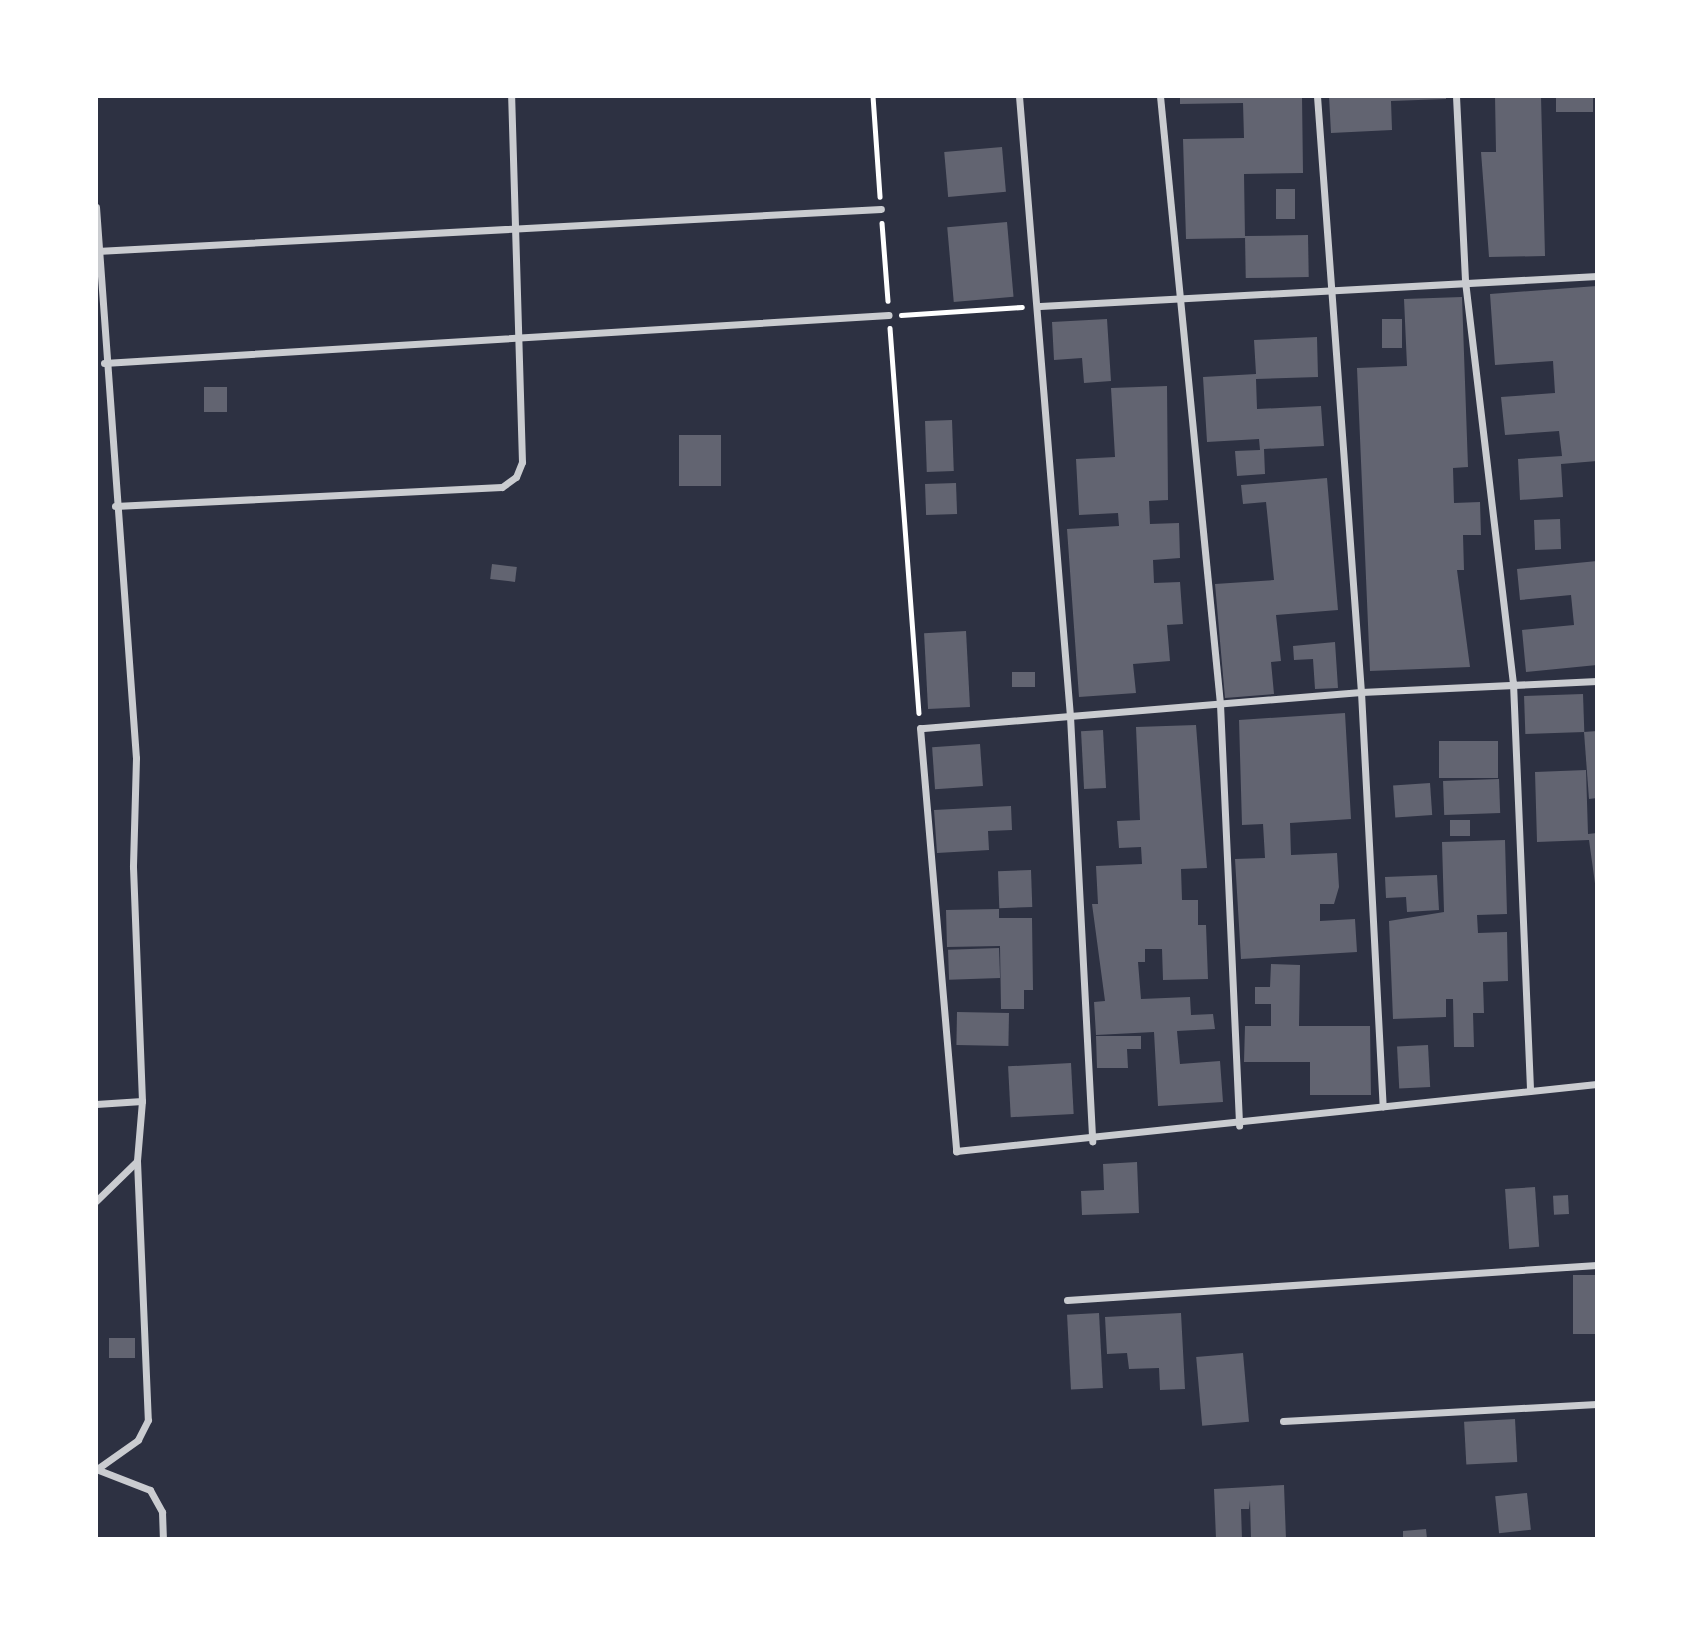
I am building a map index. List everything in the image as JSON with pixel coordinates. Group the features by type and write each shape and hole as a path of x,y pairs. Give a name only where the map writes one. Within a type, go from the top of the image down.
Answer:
{"street":[{"path":"115,506 502,487 522,463 512,228 511,96"},
{"path":"1020,96 1040,306 1070,716 1092,1141"},
{"path":"1160,96 1178,300 1220,704 1239,1126"},
{"path":"1317,96 1361,692 1382,1106"},
{"path":"1456,96 1465,281 1513,682 1530,1091"},
{"path":"96,207 104,363 136,758 133,867 142,1101 137,1161 148,1420 138,1440 97,1469"},
{"path":"97,251 881,209"},
{"path":"1040,306 1178,300 1331,288 1597,276"},
{"path":"104,363 889,316"},
{"path":"1597,681 1513,682 1361,692 920,728 956,1151 1239,1126 1382,1106 1597,1084"},
{"path":"96,1104 142,1101"},
{"path":"96,1201 137,1161"},
{"path":"1067,1300 1597,1265"},
{"path":"1283,1420 1597,1404"},
{"path":"97,1469 150,1490 162,1512 163,1539"}],"path":[{"path":"873,96 920,728"},
{"path":"889,316 1040,306"}],"building":[{"path":"1180,96 1302,96 1303,173 1244,174 1245,238 1186,239 1183,139 1244,138 1243,103 1180,104"},
{"path":"1329,96 1446,96 1446,99 1391,101 1392,130 1331,133"},
{"path":"1495,96 1541,96 1545,256 1489,257 1481,152 1496,152"},
{"path":"1556,96 1593,96 1593,112 1556,112"},
{"path":"1002,147 1006,192 948,197 944,152"},
{"path":"1276,189 1295,189 1295,219 1276,219"},
{"path":"1007,222 1014,297 954,302 947,227"},
{"path":"1308,235 1309,277 1246,278 1245,236"},
{"path":"1597,286 1597,461 1561,464 1563,497 1520,500 1518,459 1562,456 1559,431 1505,435 1501,397 1555,393 1553,361 1495,365 1490,294"},
{"path":"1462,297 1468,467 1453,468 1454,503 1480,502 1481,535 1463,535 1464,570 1457,570 1470,667 1370,671 1357,368 1407,366 1404,299"},
{"path":"1107,319 1111,381 1084,383 1082,358 1054,360 1052,322"},
{"path":"1382,319 1402,319 1402,348 1382,348"},
{"path":"1317,337 1318,377 1256,379 1257,409 1321,406 1324,446 1264,449 1265,474 1237,476 1235,451 1260,450 1259,439 1207,442 1203,377 1256,374 1254,340"},
{"path":"1167,386 1168,500 1149,501 1150,524 1179,523 1180,558 1153,560 1154,583 1180,582 1183,624 1167,625 1170,661 1133,664 1136,693 1079,697 1067,529 1119,526 1118,513 1079,515 1076,459 1115,457 1111,388"},
{"path":"204,387 227,387 227,412 204,412"},
{"path":"952,420 954,471 927,472 925,421"},
{"path":"679,435 721,435 721,486 679,486"},
{"path":"1327,478 1338,610 1276,615 1281,661 1271,662 1274,694 1225,698 1215,584 1274,580 1266,502 1243,504 1241,485"},
{"path":"956,483 957,514 926,515 925,484"},
{"path":"1560,519 1561,549 1535,550 1534,520"},
{"path":"1597,561 1597,665 1526,672 1522,630 1574,625 1571,595 1520,600 1517,569"},
{"path":"492,564 517,567 515,582 490,579"},
{"path":"966,631 970,707 928,709 924,633"},
{"path":"1335,642 1338,688 1315,689 1313,659 1294,660 1293,646"},
{"path":"1012,672 1035,672 1035,687 1012,687"},
{"path":"1583,694 1584,732 1525,734 1524,696"},
{"path":"1345,713 1351,819 1290,823 1291,855 1337,853 1339,887 1334,904 1320,904 1320,921 1355,919 1357,952 1241,959 1235,859 1265,858 1263,824 1242,825 1239,720"},
{"path":"1196,725 1207,868 1181,869 1182,900 1198,900 1198,925 1206,925 1208,979 1163,980 1162,949 1145,949 1145,962 1138,962 1141,999 1190,997 1191,1015 1213,1014 1215,1029 1177,1031 1180,1064 1220,1061 1223,1102 1158,1106 1154,1032 1096,1035 1094,1002 1105,1001 1092,904 1098,904 1096,866 1142,864 1141,847 1119,848 1117,821 1140,820 1136,727"},
{"path":"1103,730 1106,788 1084,789 1081,731"},
{"path":"1597,731 1597,798 1589,799 1584,732"},
{"path":"1439,741 1498,741 1498,778 1439,778"},
{"path":"980,744 983,786 935,789 932,747"},
{"path":"1586,770 1588,834 1597,833 1597,898 1589,840 1537,842 1535,772"},
{"path":"1499,779 1500,813 1444,815 1443,781"},
{"path":"1430,783 1432,815 1395,818 1393,786"},
{"path":"1011,806 1012,830 988,831 989,850 937,853 934,810"},
{"path":"1450,820 1470,820 1470,836 1450,836"},
{"path":"1505,840 1507,914 1477,915 1478,933 1507,932 1508,981 1483,982 1484,1013 1473,1013 1474,1047 1454,1047 1453,999 1446,999 1446,1017 1393,1019 1389,921 1444,912 1442,842"},
{"path":"1031,870 1032,907 999,908 998,871"},
{"path":"1437,875 1439,910 1407,912 1406,897 1386,898 1385,877"},
{"path":"999,909 999,918 1032,918 1033,990 1024,990 1024,1009 1001,1009 1000,946 947,947 946,910"},
{"path":"999,948 1000,978 949,980 948,950"},
{"path":"1271,964 1300,965 1299,1026 1370,1026 1371,1095 1310,1095 1310,1062 1244,1062 1245,1026 1271,1026 1271,1004 1255,1004 1255,987 1270,987"},
{"path":"957,1012 1009,1013 1008,1046 956,1045"},
{"path":"1096,1036 1141,1036 1141,1049 1127,1049 1128,1068 1097,1068"},
{"path":"1428,1045 1430,1087 1399,1089 1397,1047"},
{"path":"1071,1063 1074,1114 1011,1117 1008,1066"},
{"path":"1137,1162 1139,1213 1082,1215 1081,1191 1104,1190 1103,1164"},
{"path":"1535,1187 1539,1247 1509,1249 1505,1189"},
{"path":"1568,1195 1569,1214 1554,1215 1553,1196"},
{"path":"1573,1275 1597,1275 1597,1334 1573,1334"},
{"path":"1099,1313 1103,1388 1071,1390 1067,1315"},
{"path":"1181,1313 1185,1389 1160,1390 1159,1368 1129,1369 1127,1353 1107,1354 1105,1317"},
{"path":"109,1338 135,1338 135,1358 109,1358"},
{"path":"1243,1353 1249,1422 1202,1426 1196,1357"},
{"path":"1515,1419 1517,1462 1466,1465 1464,1422"},
{"path":"1284,1485 1286,1539 1251,1539 1250,1500 1249,1509 1241,1509 1242,1539 1216,1539 1214,1489"},
{"path":"1527,1493 1531,1530 1499,1533 1495,1496"},
{"path":"1426,1529 1427,1539 1403,1539 1403,1531"}]}
